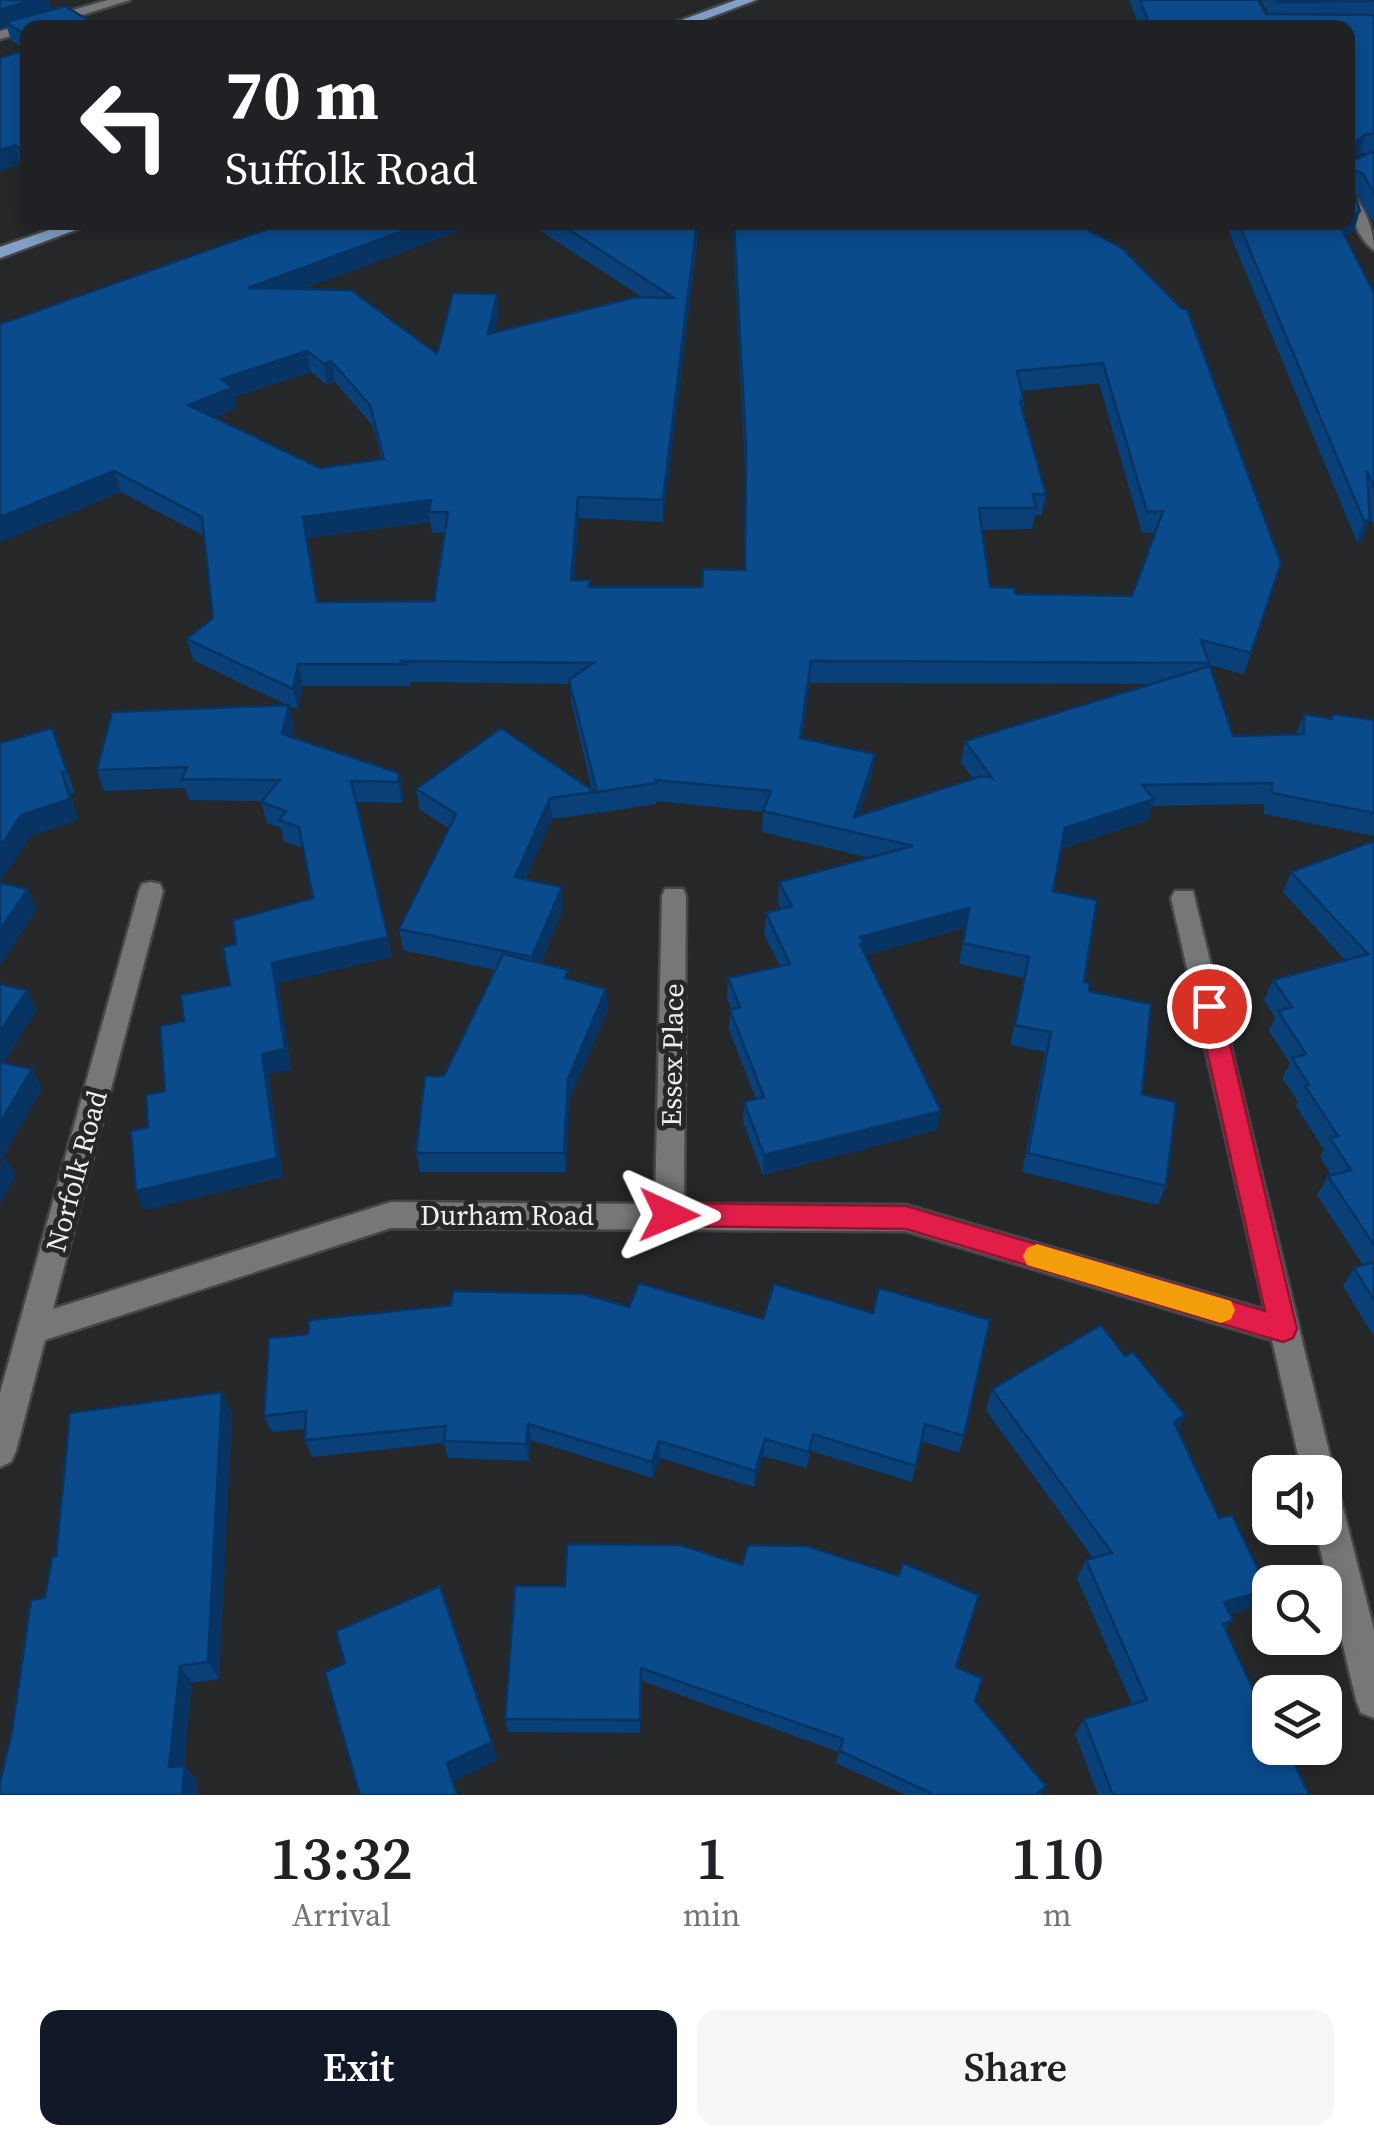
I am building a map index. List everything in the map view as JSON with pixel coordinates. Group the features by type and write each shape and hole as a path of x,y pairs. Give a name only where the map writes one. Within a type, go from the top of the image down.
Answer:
{"main road":[{"path":"690,20 748,0"},
{"path":"0,252 65,230"}],"street":[{"path":"53,20 123,0"},
{"name":"Norfolk Road","path":"0,1451 151,892"},
{"name":"Essex Place","path":"669,1215 674,896"},
{"path":"1184,898 1314,1455"},
{"name":"Durham Road","path":"33,1330 391,1215 906,1218 1283,1329"},
{"path":"1336,1545 1374,1700"}],"lane":[{"path":"1355,209 1374,246"}],"building":[{"path":"0,0 30,0 0,10"},
{"path":"1140,0 1258,0 1266,14 1374,15 1374,134 1366,134 1355,142 1355,20 1148,20"},
{"path":"1374,0 1374,1 1278,2"},
{"path":"65,6 88,20 20,20 20,32 6,22"},
{"path":"20,52 20,148 15,145 0,150 0,58"},
{"path":"1374,151 1374,194 1363,174 1355,171 1355,158"},
{"path":"264,230 405,230 248,288 351,290 437,354 453,293 497,294 488,334 636,297 674,298 569,230 696,230 663,500 578,497 571,580 590,580 589,587 702,587 703,569 745,570 746,448 734,230 1087,230 1122,248 1182,309 1187,309 1281,563 1251,653 1201,640 1209,663 811,661 800,738 875,754 854,817 982,776 992,778 965,741 1210,666 1233,736 1304,734 1304,714 1374,720 1374,813 1272,793 1272,783 1142,785 1154,799 1065,828 1053,891 1097,900 1084,982 1090,983 1089,991 1151,1004 1142,1094 1176,1102 1166,1186 1028,1153 1051,1032 1015,1025 1029,957 963,943 969,908 860,937 941,1111 764,1155 744,1102 764,1097 730,1010 740,1007 728,978 790,964 766,913 792,906 779,882 913,846 763,811 771,791 655,780 656,783 597,792 569,680 593,663 298,664 293,689 187,639 213,618 202,517 114,471 0,517 0,324","holes":["307,351 324,364 331,361 370,405 384,459 320,468 188,405 232,388 222,379","1103,363 1147,512 1163,511 1132,596 1016,594 1015,588 990,587 979,508 1036,508 1033,494 1046,494 1020,401 1024,401 1017,371","431,500 429,512 448,512 434,601 317,602 303,517"]},
{"path":"1241,230 1342,230 1374,293 1374,488 1367,471 1370,520 1364,521"},
{"path":"289,705 282,734 399,773 398,782 351,781 388,937 272,963 285,1049 262,1054 277,1158 136,1191 131,1131 148,1127 146,1095 165,1091 160,1026 184,1021 181,995 230,985 223,947 236,944 233,920 313,898 299,827 279,820 286,811 261,802 280,780 182,779 187,767 97,770 112,712"},
{"path":"52,728 67,772 62,772 70,799 21,815 0,847 0,743"},
{"path":"501,728 595,792 550,798 515,877 562,887 532,957 399,929 456,814 416,789"},
{"path":"1374,841 1374,1245 1328,1176 1351,1170 1330,1138 1338,1136 1305,1086 1309,1085 1292,1058 1306,1054 1278,1011 1292,1007 1273,980 1368,954 1291,872"},
{"path":"0,883 28,889 0,930"},
{"path":"503,954 569,970 565,978 606,989 568,1079 564,1153 416,1153 425,1076 444,1076"},
{"path":"0,984 27,990 0,1032"},
{"path":"0,1062 32,1069 0,1123"},
{"path":"1374,1262 1374,1300 1354,1268"},
{"path":"639,1283 763,1319 774,1284 873,1313 879,1288 990,1320 964,1436 925,1424 916,1466 813,1434 809,1452 765,1439 755,1471 659,1441 652,1462 528,1424 526,1444 444,1441 446,1426 305,1440 306,1411 264,1416 269,1338 308,1334 309,1320 451,1305 453,1291 583,1294 629,1307"},
{"path":"1101,1325 1125,1356 1133,1352 1185,1415 1174,1422 1219,1518 1232,1515 1256,1565 1252,1565 1252,1594 1224,1602 1233,1620 1223,1624 1252,1687 1252,1765 1295,1765 1309,1795 1113,1795 1084,1719 1147,1700 1086,1560 1112,1553 992,1389"},
{"path":"222,1392 208,1662 180,1666 169,1767 185,1766 182,1795 0,1795 31,1600 45,1598 52,1557 56,1556 70,1413"},
{"path":"567,1544 681,1545 742,1565 748,1545 807,1546 899,1576 903,1563 979,1595 956,1667 982,1678 975,1701 1046,1786 1036,1795 932,1795 840,1751 843,1739 641,1668 640,1720 505,1719 515,1586 565,1586"},
{"path":"440,1586 492,1742 447,1763 457,1795 360,1795 325,1672 345,1663 336,1631"}],"slow traffic":[{"path":"1037,1256 1221,1310"}],"route":[{"path":"669,1215 906,1218 1283,1329 1209,1006"}]}
